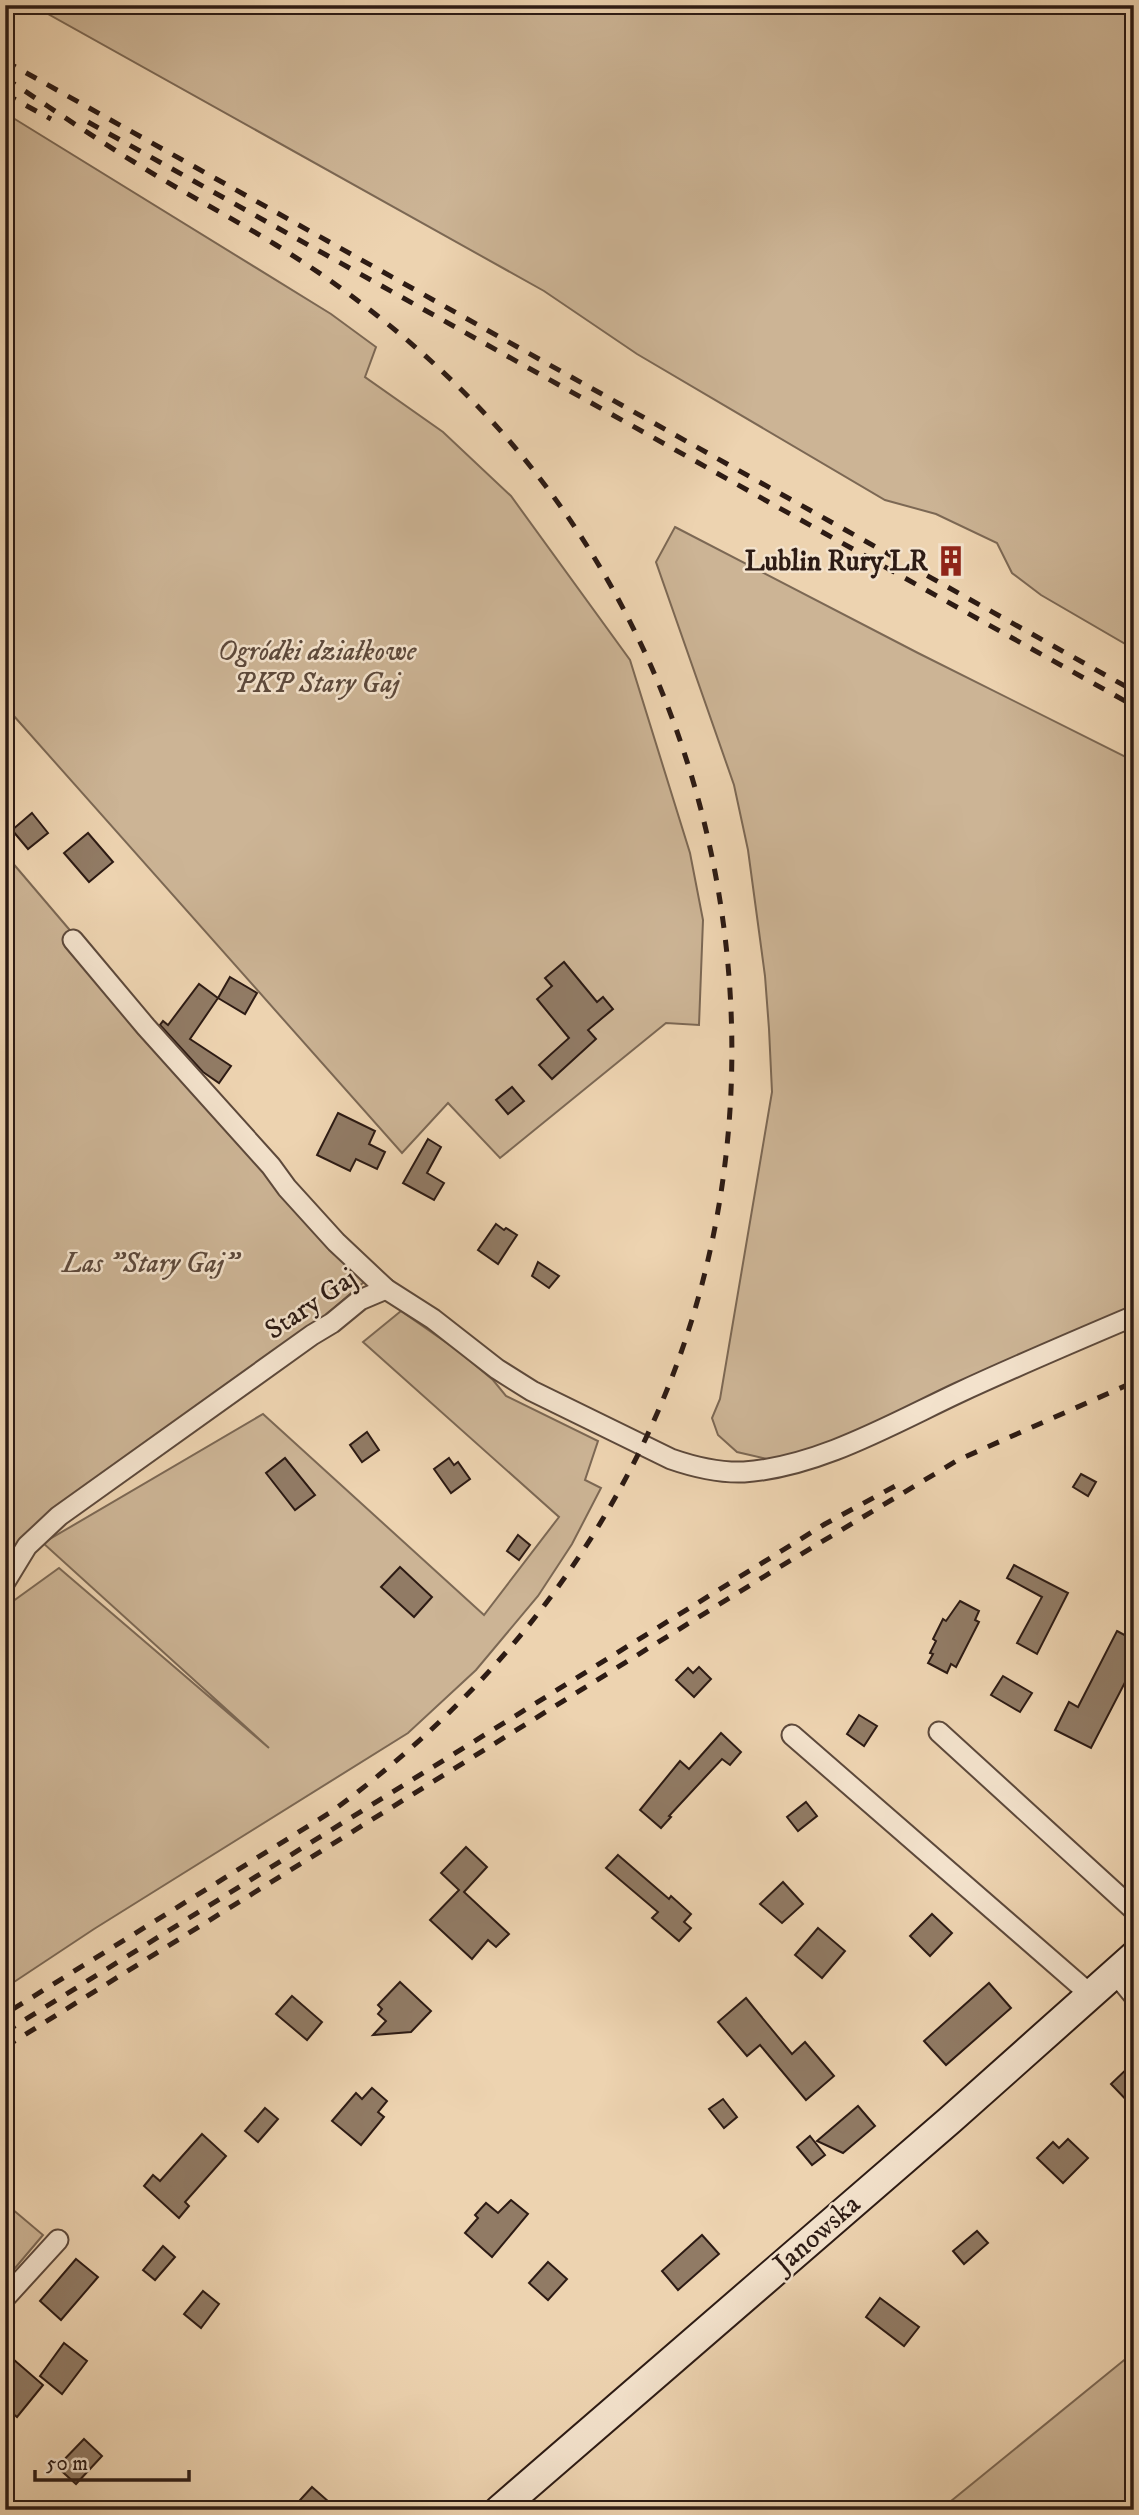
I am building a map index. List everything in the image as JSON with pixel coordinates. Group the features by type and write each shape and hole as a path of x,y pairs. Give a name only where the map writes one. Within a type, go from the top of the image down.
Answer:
{"street":[{"name":"Stary Gaj","path":"5,1582 27,1546 59,1516 332,1323 360,1300 386,1289 345,1251 292,1195 271,1166 146,1027 74,940"},
{"path":"386,1289 433,1319 532,1391 671,1459 692,1466 742,1472 793,1462 857,1441 1134,1316"},
{"path":"939,1732 1134,1910"},
{"path":"792,1735 1090,1994"},
{"path":"1125,1965 1134,1996"},
{"name":"Janowska","path":"499,2510 1125,1965"},
{"path":"5,2298 58,2240"}],"green space":[{"path":"32,5 1134,5 1134,649 1041,595 1012,573 997,543 936,514 885,500 637,354 544,291"},
{"name":"Ogródki działkowe PKP Stary Gaj","path":"5,113 331,314 376,347 365,377 443,432 511,496 630,660 690,853 703,920 699,1025 666,1023 500,1158 448,1103 402,1153 5,706"},
{"path":"675,527 1134,761 1134,1308 849,1436 790,1456 767,1459 737,1452 718,1435 712,1418 720,1399 772,1092 765,976 748,850 734,785 656,562"},
{"name":"Las \"Stary Gaj\"","path":"5,854 120,989 330,1246 364,1282 312,1327 5,1567"},
{"path":"401,1311 457,1350 493,1380 506,1396 598,1441 585,1480 601,1488 572,1544 538,1596 476,1670 408,1733 94,1929 5,1988 5,1607 59,1568 269,1748 43,1543 263,1414 484,1615 559,1517 363,1342"},
{"path":"5,2203 43,2235 5,2280"},
{"path":"1134,2352 1134,2510 940,2510"}],"building":[{"path":"32,813 48,833 28,849 12,830"},
{"path":"88,833 113,862 89,882 64,853"},
{"path":"564,962 597,1002 603,997 613,1009 588,1030 596,1039 552,1079 539,1065 569,1038 537,999 552,986 545,978"},
{"path":"230,977 257,993 245,1014 218,998"},
{"path":"199,984 218,998 190,1039 231,1066 219,1083 203,1072 160,1025 163,1021 168,1025"},
{"path":"512,1087 524,1101 508,1114 496,1100"},
{"path":"338,1113 375,1131 369,1144 385,1152 377,1169 356,1159 350,1171 317,1155"},
{"path":"428,1139 441,1147 427,1173 444,1183 434,1200 403,1183"},
{"path":"496,1224 517,1235 498,1264 478,1250"},
{"path":"538,1262 559,1276 549,1288 532,1276"},
{"path":"367,1432 379,1450 362,1462 350,1445"},
{"path":"285,1458 315,1495 295,1510 266,1473"},
{"path":"449,1458 454,1465 458,1462 470,1479 451,1493 434,1469"},
{"path":"1081,1474 1096,1482 1088,1496 1073,1487"},
{"path":"518,1535 530,1545 519,1560 507,1551"},
{"path":"1014,1565 1068,1593 1037,1654 1017,1643 1042,1597 1007,1578"},
{"path":"400,1567 432,1597 414,1617 381,1587"},
{"path":"960,1601 979,1611 975,1620 979,1622 956,1667 951,1664 947,1673 928,1663 936,1641 933,1639 943,1619 946,1621"},
{"path":"1117,1631 1134,1640 1134,1665 1091,1748 1055,1730 1069,1702 1078,1707"},
{"path":"699,1667 711,1679 694,1697 676,1680 688,1668 693,1673"},
{"path":"1003,1676 1032,1693 1020,1712 991,1695"},
{"path":"859,1715 877,1726 864,1746 847,1734"},
{"path":"721,1733 741,1752 730,1765 722,1759 661,1828 640,1810 680,1761 689,1769"},
{"path":"806,1802 817,1816 798,1831 787,1817"},
{"path":"466,1847 487,1867 464,1892 509,1934 496,1947 488,1940 472,1959 430,1920 459,1890 441,1873"},
{"path":"618,1855 669,1899 671,1896 691,1914 684,1922 691,1928 679,1941 652,1918 658,1912 606,1868"},
{"path":"783,1882 803,1904 782,1923 760,1904"},
{"path":"932,1914 952,1933 930,1956 910,1936"},
{"path":"818,1928 845,1951 822,1978 795,1955"},
{"path":"400,1982 431,2011 411,2032 373,2035 386,2021 378,2014 382,2009 378,2005"},
{"path":"989,1983 1011,2008 946,2065 924,2041"},
{"path":"292,1996 322,2022 307,2040 276,2014"},
{"path":"746,1998 792,2054 805,2042 834,2076 806,2100 760,2045 747,2056 718,2022"},
{"path":"1134,2062 1134,2108 1111,2084"},
{"path":"372,2088 387,2101 378,2112 384,2117 361,2145 332,2121 356,2093 362,2099"},
{"path":"723,2099 737,2117 724,2128 709,2109"},
{"path":"858,2106 875,2126 843,2153 817,2141"},
{"path":"265,2108 278,2119 258,2142 245,2131"},
{"path":"202,2134 226,2156 185,2202 189,2206 179,2218 144,2186 153,2175 160,2181"},
{"path":"810,2136 825,2155 812,2165 797,2147"},
{"path":"1068,2139 1088,2158 1063,2183 1037,2158 1053,2142 1059,2148"},
{"path":"511,2200 528,2214 492,2257 465,2233 478,2218 475,2215 486,2203 498,2213"},
{"path":"977,2231 988,2243 964,2264 953,2251"},
{"path":"702,2235 719,2254 678,2290 662,2271"},
{"path":"163,2246 175,2257 155,2280 143,2270"},
{"path":"76,2259 98,2277 61,2320 40,2301"},
{"path":"548,2262 567,2279 548,2300 529,2283"},
{"path":"203,2291 219,2304 201,2328 184,2314"},
{"path":"880,2298 919,2327 904,2346 866,2317"},
{"path":"64,2343 87,2361 62,2394 40,2376"},
{"path":"13,2359 43,2385 17,2417 5,2407 5,2368"},
{"path":"84,2439 102,2456 76,2484 57,2467"},
{"path":"312,2487 338,2510 291,2510"}],"railway":[{"path":"5,61 1134,691"},
{"path":"5,78 134,162 305,263 388,324 488,417 571,521 637,636 686,759 718,888 731,1020 726,1152 702,1283 659,1409 598,1527 562,1581 522,1633 479,1682 433,1728 384,1771 331,1812 5,2014"},
{"path":"5,94 51,119"},
{"path":"88,122 1134,706"},
{"path":"5,2047 773,1571 958,1460 1134,1382"},
{"path":"5,2032 825,1524 897,1485"}],"place":[{"name":"Lublin Rury LR","path":"951,561"}]}
